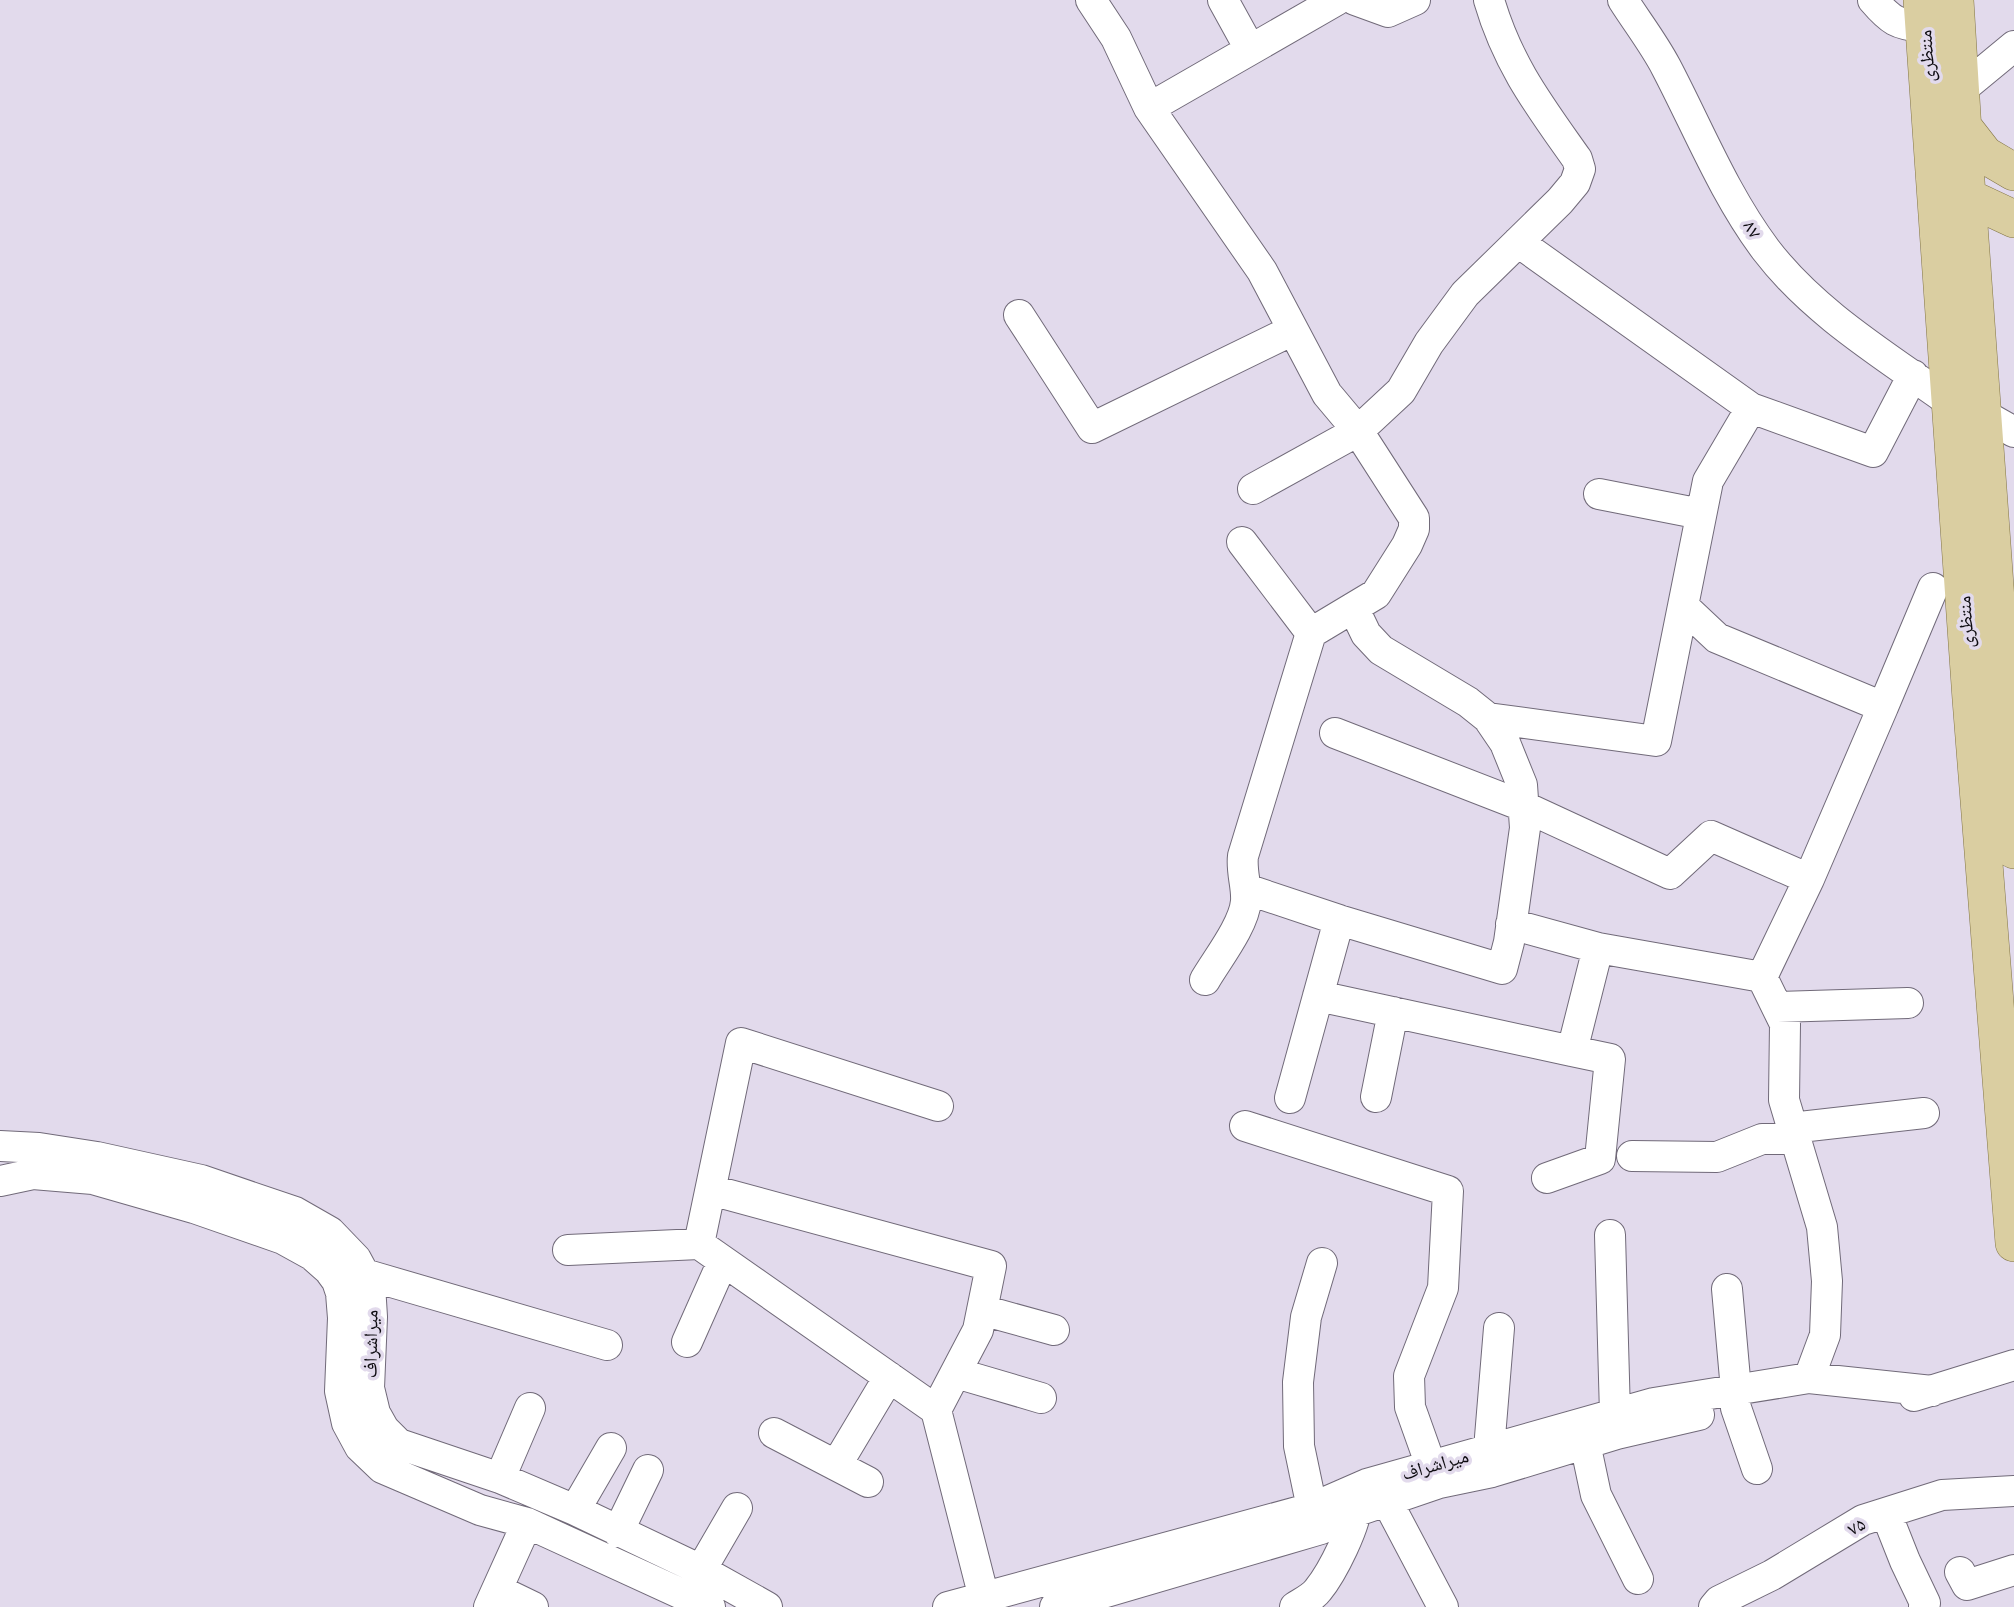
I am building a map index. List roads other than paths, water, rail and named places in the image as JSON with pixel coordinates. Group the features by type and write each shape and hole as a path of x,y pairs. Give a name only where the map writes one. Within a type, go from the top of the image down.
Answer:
{"main road":[{"name":"منتظری","path":"1955,0 1967,197 1999,424 2014,850"},
{"name":"منتظری","path":"1923,14 1970,686 2014,1243"},
{"path":"1964,128 1985,155 2014,172"},
{"path":"1967,197 2014,219"}],"street":[{"path":"1091,0 1116,38 1149,108 1262,271 1327,394 1358,431 1414,518 1414,529 1407,545 1376,594 1311,633 1242,856 1246,889 1242,917 1205,980"},
{"path":"1223,0 1250,49"},
{"path":"1149,108 1337,0"},
{"path":"1356,0 1388,12 1415,0"},
{"path":"1253,489 1358,431 1401,391 1429,343 1465,294 1575,183 1580,169 1577,159 1524,83 1500,35 1489,0"},
{"name":"۸۷","path":"1623,0 1665,64 1727,187 1766,249 1799,288 1847,329 1950,402"},
{"path":"1873,0 1887,16 1901,25 1923,14"},
{"path":"1962,89 2014,46"},
{"path":"1518,242 1751,408 1873,452 1913,375"},
{"path":"1019,315 1092,428 1293,330"},
{"path":"1488,718 1656,741 1708,481 1751,408"},
{"path":"1599,494 1701,514"},
{"path":"1242,542 1311,633"},
{"path":"1762,977 1809,879 1933,588"},
{"path":"1683,606 1717,638 1883,707"},
{"path":"1246,889 1502,969 1525,828 1522,785 1518,774 1505,743 1488,718 1468,702 1381,650 1366,635 1354,609"},
{"path":"1335,733 1523,806 1670,874 1711,836 1809,879"},
{"path":"1290,1098 1339,920"},
{"path":"1511,924 1598,948 1762,977"},
{"path":"1572,1051 1598,948"},
{"path":"1762,977 1785,1024 1784,1100 1822,1227 1827,1281 1825,1335 1809,1378"},
{"path":"1318,996 1610,1059 1600,1159 1547,1178"},
{"path":"1777,1007 1908,1003"},
{"path":"1376,1097 1393,1012"},
{"path":"687,1342 711,1253 710,1190 741,1043 938,1106"},
{"path":"1632,1156 1717,1157 1762,1139 1924,1112"},
{"path":"1245,1126 1448,1191 1443,1288 1409,1376 1410,1407 1431,1466"},
{"name":"میراشراف","path":"0,1146 39,1148 97,1157 188,1177 295,1212 330,1232 356,1259 370,1285 372,1317 369,1388 375,1413 384,1429 399,1444 499,1478 597,1521 701,1570 767,1607"},
{"name":"میراشراف","path":"0,1181 33,1174 93,1179 194,1208 283,1239 312,1255 329,1270 341,1293 343,1318 340,1391 348,1423 360,1447 382,1468 480,1510 527,1523 710,1607"},
{"path":"710,1190 991,1266 978,1330 936,1410"},
{"path":"1610,1235 1615,1414"},
{"path":"568,1250 711,1253 936,1410 984,1598"},
{"path":"1312,1508 1299,1446 1298,1382 1306,1317 1322,1264"},
{"path":"364,1274 607,1345"},
{"path":"1727,1289 1736,1399 1757,1469"},
{"path":"982,1310 1054,1330"},
{"path":"1489,1449 1499,1328"},
{"name":"میراشراف","path":"1055,1607 1321,1529 1357,1500 1431,1466 1654,1403 1810,1397 1862,1402 1898,1400 2014,1365"},
{"path":"956,1373 1041,1398"},
{"path":"837,1464 889,1377"},
{"name":"میراشراف","path":"948,1607 1312,1508 1357,1500 1387,1501 1439,1483 1492,1472 1809,1378 1933,1391"},
{"path":"499,1478 530,1408"},
{"path":"774,1433 867,1482"},
{"path":"1585,1443 1596,1495 1638,1579"},
{"path":"583,1548 597,1521 611,1448"},
{"path":"597,1521 648,1470"},
{"name":"۷۵","path":"1714,1607 1719,1601 1772,1575 1863,1520 1942,1495 2014,1491"},
{"path":"1295,1607 1317,1591 1346,1541 1357,1500"},
{"path":"1387,1501 1443,1607"},
{"path":"701,1570 737,1507"},
{"path":"1886,1513 1925,1603 1924,1607"},
{"path":"527,1523 494,1598 533,1607"},
{"path":"1960,1572 1967,1585 2014,1570"}]}
